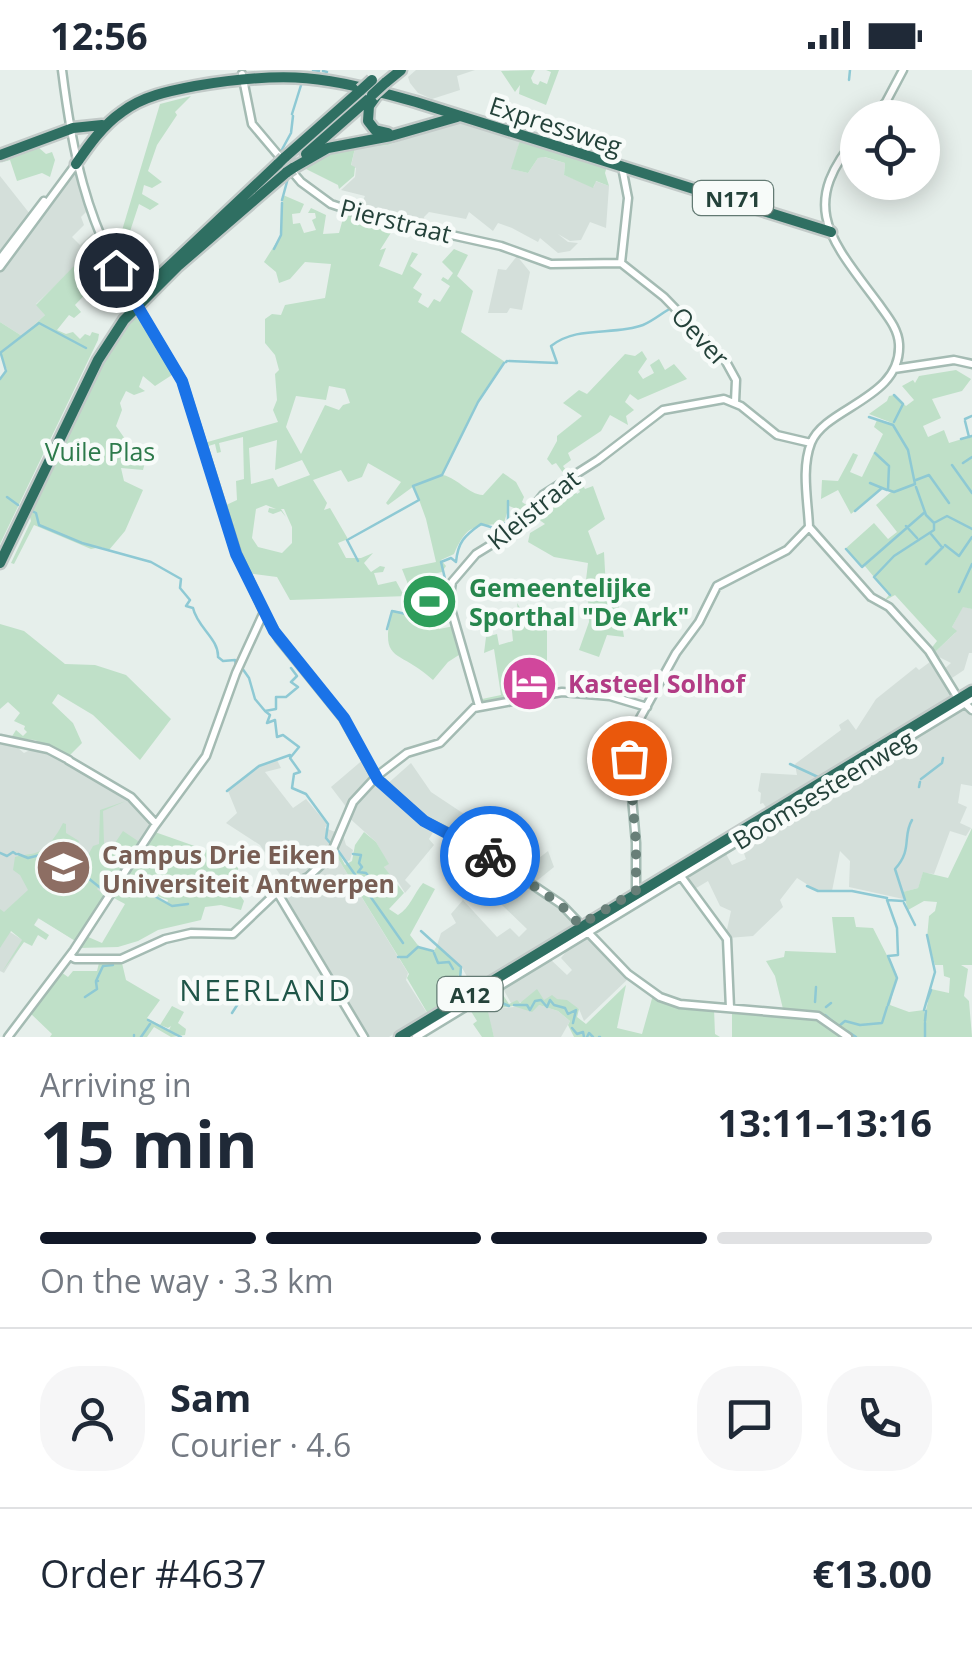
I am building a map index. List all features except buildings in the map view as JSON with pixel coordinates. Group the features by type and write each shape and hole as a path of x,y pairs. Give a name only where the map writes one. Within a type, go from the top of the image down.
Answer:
{"highway":[{"path":"0,563 98,360 124,320 287,167 383,70"},
{"path":"367,85 401,70"},
{"name":"Expressweg","path":"98,126 149,97 243,76 290,71 321,72 424,106"},
{"path":"367,85 367,118 378,132 394,133 413,127 420,121 424,106"},
{"name":"Expressweg","path":"367,85 831,232"},
{"path":"0,552 96,353 121,313 156,276 287,167 328,148 391,136 446,112"},
{"name":"Expressweg","path":"446,112 831,232"},
{"name":"N171","path":"0,156 69,129 98,126"},
{"path":"76,160 98,126"},
{"name":"A12","path":"400,1037 657,880 678,871 759,818 947,706 967,698"},
{"name":"A12","path":"400,1037 967,698"},
{"path":"934,710 947,706"},
{"path":"800,798 816,794"},
{"path":"696,861 711,858"},
{"path":"633,896 652,894"}],"street":[{"path":"62,70 76,160 101,242 182,381 236,554 263,614 344,718 376,777 424,821 475,846 560,904 628,974 660,998 680,1004 821,1017 845,1035"},
{"path":"888,100 903,70"},
{"name":"Pierstraat","path":"243,76 252,124 301,182 331,204 370,218 501,246 551,264 622,263"},
{"path":"840,157 828,179 826,197 831,232 844,258 896,331 899,345 896,366 870,396 821,430 812,442 806,492 808,528 871,597 889,607 967,698"},
{"path":"0,259 64,181 76,160"},
{"path":"0,267 76,160"},
{"path":"616,164 628,201 622,263"},
{"name":"Oever","path":"622,263 660,293 725,360 734,376 735,402 777,435 812,442"},
{"path":"896,366 954,360 972,364"},
{"name":"Kleistraat","path":"479,706 450,602 455,577 480,551 515,530 543,495 601,458 652,416 712,398 735,402"},
{"path":"633,896 636,843 629,764 639,720 717,586 787,550 808,528"},
{"path":"8,1037 69,956 210,750 236,673 263,614"},
{"path":"69,956 76,960 122,961 174,939 200,934 235,936 277,892 308,877 324,862 353,802 376,777 407,753 440,743 479,706 562,692 610,696 647,707"},
{"name":"Boomsesteenweg","path":"759,818 934,710 967,698"},
{"name":"Boomsesteenweg","path":"416,1037 584,928 652,894 678,871 711,858 967,698"},
{"path":"0,740 52,751 131,797 156,824"},
{"path":"678,871 727,939 730,1008"},
{"path":"633,896 657,880"},
{"path":"277,892 364,1037"},
{"path":"400,1037 563,937"}],"shaded area":[{"path":"416,70 475,70 457,76 460,90 432,99 418,93 410,83 408,77"},
{"path":"458,121 520,140 512,169 528,173 538,158 544,157 565,163 564,175 594,187 595,181 609,186 606,228 590,222 581,240 570,241 558,234 568,242 578,243 570,251 558,253 540,238 538,242 498,223 493,231 469,212 466,219 429,212 424,217 426,228 367,215 368,211 360,207 365,196 341,190 355,177 356,168 351,166 355,148 388,145"},
{"path":"77,174 89,209 81,217 84,225 72,237 80,245 93,233 96,237 89,244 94,249 87,256 93,262 84,272 77,265 36,304 46,314 22,336 0,322 0,271 71,175"},
{"path":"0,176 30,214 0,255"},
{"path":"517,256 530,272 522,310 510,308 507,313 488,313 498,269 506,270"},
{"path":"963,606 972,609 972,653 964,670 949,680 943,670 951,663 933,654 955,633 952,627"},
{"path":"934,659 941,680 948,684 953,697 767,809 760,804 761,773 797,775 795,764 841,730 839,725 848,719 856,730 876,699 916,667 919,670"},
{"path":"966,706 972,712 972,786 961,784 958,803 967,807 960,823 971,828 966,836 950,831 934,874 923,873 918,888 904,892 903,899 849,887 850,861 840,851 832,891 816,890 797,878 780,900 783,907 753,936 728,938 731,911 720,906 708,881 693,890 685,877 725,852 732,865 746,859 740,842"},
{"name":"Campus Drie Eiken Universiteit Antwerpen","path":"0,743 24,753 32,749 55,755 132,800 153,826 77,942 39,918 34,925 20,918 10,932 24,941 4,973 0,971"},
{"path":"365,758 385,786 411,763 431,792 535,861 548,851 554,867 533,884 564,907 577,925 473,987 461,966 437,945 441,933 456,923 451,914 463,900 497,937 510,928 519,937 527,929 476,880 485,871 481,867 472,874 447,841 452,836 435,829 429,839 434,845 405,880 411,886 405,893 398,882 394,883 376,842 347,816 350,804 347,808 331,787"},
{"path":"277,760 281,768 265,772 293,808 306,799 327,824 325,828 343,835 346,845 353,850 350,860 345,863 337,847 314,870 285,882 260,845 226,823 237,813 228,791 259,766"},
{"path":"334,852 408,973 406,980 427,1013 389,1037 367,1037 279,891 296,884"},
{"path":"588,936 629,978 584,1021 579,1009 557,999 511,1003 502,987 549,958 567,975 572,970 561,958 572,944"},
{"path":"539,1005 558,1011 570,1021 561,1037 494,1037 487,1012 490,1009"}],"green space":[{"path":"535,70 531,78 538,85 540,81 547,84 551,72 546,70 559,70 546,105 519,94 520,85 515,92 501,71"},
{"path":"191,96 175,112 177,115 157,145 148,171 162,182 152,188 144,185 142,194 159,204 150,210 139,204 120,262 114,257 160,104"},
{"path":"425,130 388,145 355,148 351,165 355,167 354,176 339,189 306,169 321,152"},
{"path":"520,140 607,166 609,186 596,181 593,188 564,175 565,163 545,157 538,158 528,173 511,169"},
{"path":"38,147 46,154 52,152 55,160 50,177 42,173 17,181 10,160 0,163"},
{"path":"283,195 304,204 300,213 292,214 293,224 300,223 304,233 316,230 312,220 315,213 308,213 311,208 326,215 323,234 339,233 345,211 387,224 386,229 392,231 380,250 386,248 379,266 402,275 412,252 418,254 410,266 422,274 413,288 422,294 418,302 428,308 434,299 440,302 450,286 441,280 448,280 453,273 442,262 454,249 468,255 457,276 473,291 461,332 505,362 476,404 443,475 483,495 503,473 516,482 524,497 522,502 531,508 527,513 509,506 504,523 479,526 468,532 454,554 441,560 446,566 442,572 428,575 429,591 440,593 435,615 439,629 454,626 462,653 433,680 390,648 392,610 411,614 408,596 290,600 277,577 247,573 230,527 236,520 230,526 224,506 237,500 236,481 244,479 243,437 219,443 221,452 217,453 215,444 205,447 204,443 278,422 273,410 277,400 275,374 279,370 275,355 265,343 265,319 272,314 281,315 285,305 325,298 331,264 305,262 290,279 279,283 276,272 264,262 281,235","holes":["329,386 345,389 350,403 339,410 325,405 301,454 286,427 296,396 326,400","277,440 275,470 302,460 310,475 278,487 273,478 251,484 249,448","368,463 401,482 388,505 414,486 436,562 402,569 411,592 402,592 396,581 378,585 374,573 383,572 385,567 371,572 364,563 373,553 346,558 338,543 348,539 330,508 324,510 327,503 313,480 341,470 348,482 362,477","266,505 276,509 269,508 268,512 281,511 286,517 284,509 292,527 292,543 282,553 258,547 252,538 256,509"]},
{"path":"76,264 95,284 75,305 81,312 74,318 69,315 57,330 73,332 80,339 92,332 99,334 98,340 0,544 0,380 7,370 0,352 0,322 22,336 45,315 36,305"},
{"name":"Vuile Plas","path":"136,311 175,373 155,386 143,376 139,387 145,391 134,395 126,391 120,403 122,410 116,426 144,466 143,470 121,468 124,481 143,490 125,531 109,550 91,549 34,525 14,564 11,563 31,521 29,513 107,351"},
{"path":"642,351 647,359 638,372 643,379 654,373 650,365 659,359 665,370 674,364 687,379 638,400 630,394 625,402 634,410 626,416 628,425 610,415 601,431 568,453 571,460 563,466 569,474 566,477 556,463 552,465 547,459 557,436 582,416 563,403 579,390 587,394 625,354 635,356"},
{"path":"956,370 971,379 962,391 932,399 941,418 923,426 928,437 944,430 949,443 972,436 972,609 963,607 952,627 957,631 933,654 930,650 937,641 895,595 884,601 889,595 845,549 874,523 888,539 897,532 876,505 891,492 882,488 851,514 838,490 821,499 822,480 838,481 853,453 858,455 850,472 862,477 883,434 874,427 877,420 892,423 869,414 889,396 894,395 906,406 914,400 902,386 913,380 915,383 919,376"},
{"path":"576,473 585,489 593,486 605,519 588,531 597,555 604,552 606,589 611,596 617,594 624,637 607,635 599,657 579,650 589,622 588,598 584,597 588,563 554,557 528,542 530,533 545,524 534,516 555,505 573,488 577,494 580,492 572,476"},
{"path":"517,603 522,611 547,613 547,693 481,703 482,699 501,695 494,649 484,653 486,637 497,634 499,645 513,641 510,612 518,611"},
{"path":"0,624 24,631 65,664 95,665 126,675 171,719 140,760 93,715 58,694 52,703 73,723 82,743 68,757 35,740 11,738 16,730 23,736 27,732 25,726 14,721 20,713 8,702 0,709"},
{"path":"126,801 103,811 104,843 113,846 123,831 141,843 109,894 97,889 105,896 77,942 38,918 34,925 49,935 46,940 38,935 32,946 24,942 2,972 22,940 11,931 0,948 0,909 4,912 28,890 13,870 15,857 41,850 63,823 66,833 79,841 72,861 82,866 93,846 99,844 100,810"},
{"path":"972,828 972,965 961,965 968,969 964,996 969,1001 972,1037 732,1037 732,1005 783,1009 775,976 766,961 784,957 785,951 836,953 832,917 854,917 856,927 873,928 897,975 890,1005 909,1012 924,1010 925,1014 931,989 949,993 950,978 944,976 943,965 935,965 927,938 929,916 937,902 924,901 908,910 903,892 918,888 923,872 948,878"},
{"path":"152,831 206,850 215,842 241,855 234,887 244,901 241,910 221,905 205,907 201,920 158,930 138,941 118,947 78,948 86,936 102,943 125,904 112,897 118,888 167,903 168,900 123,884 140,853 150,855 152,849 144,843"},
{"path":"364,832 376,842 389,864 384,867 404,893 389,909 398,915 402,912 423,883 435,889 410,935 425,949 433,952 437,946 461,967 458,976 471,988 428,1014 407,978 409,974 334,852 338,851 345,865 352,861 355,845"},
{"path":"99,963 122,963 126,980 160,1000 147,1018 169,1030 171,1026 160,1025 172,1006 184,1012 178,1023 186,1029 185,1035 171,1037 154,1027 147,1037 50,1037 52,1034 29,1012 61,972 68,977 73,971 97,971"},
{"path":"626,985 617,1028 642,1034 653,995 714,1009 715,1034 720,1037 574,1037 570,1021 558,1011 539,1005 532,1012 513,1006 490,1009 494,1037 482,1037 469,1008 499,989 509,1004 517,1000 520,1003 537,989 544,1000 552,995 567,1000 579,1009 577,1017 586,1024"}],"waterway":[{"path":"313,70 319,71"},
{"path":"849,80 850,70"},
{"path":"323,71 327,72"},
{"path":"292,114 302,82"},
{"path":"279,155 291,133 293,116"},
{"path":"282,200 288,178"},
{"path":"274,249 281,235 282,203"},
{"path":"509,361 557,363 551,346 561,340 643,325 671,308"},
{"path":"0,353 39,323 86,348"},
{"path":"0,379 6,371 1,354"},
{"path":"349,539 419,500 413,486 442,475 478,402 504,363"},
{"path":"894,395 903,404 894,422"},
{"path":"965,419 972,416"},
{"path":"869,417 893,425 908,450 915,484"},
{"path":"965,421 969,437"},
{"path":"961,439 972,436"},
{"path":"875,453 889,466 888,490 894,492 915,484"},
{"path":"963,463 972,457"},
{"path":"952,465 972,493"},
{"path":"916,480 929,475 949,503"},
{"path":"870,483 887,490"},
{"path":"916,487 926,515 934,523 947,516 972,529"},
{"path":"855,511 882,488"},
{"path":"7,497 18,505"},
{"path":"444,590 441,562 451,558 456,562 463,540 481,524 494,528 508,522 508,501"},
{"path":"32,511 39,525 82,543 151,562 181,579 180,588 190,600 186,606 193,608 215,644 218,657 223,661 235,660 236,665"},
{"path":"846,549 862,567 925,512"},
{"path":"890,595 874,577 894,556 934,530 934,523"},
{"path":"906,526 917,538"},
{"path":"931,534 941,546"},
{"path":"945,545 959,556 972,537"},
{"path":"347,540 358,561"},
{"path":"926,564 943,547"},
{"path":"959,592 972,564"},
{"path":"413,614 409,594 443,592"},
{"path":"387,629 392,611 411,615"},
{"path":"242,668 255,699 265,711"},
{"path":"291,668 297,676 291,682 298,687 286,697 276,697 276,709 265,711 270,715 267,723 275,720 277,737 283,735 299,747 290,758 300,772 294,774 292,788 306,794 328,824 326,838 331,844"},
{"path":"227,791 259,766 290,755"},
{"path":"921,779 943,758"},
{"path":"790,764 818,777"},
{"path":"919,787 920,782"},
{"path":"905,900 895,869 904,855 912,820"},
{"path":"337,849 403,943"},
{"path":"0,853 16,854"},
{"path":"18,854 28,858 40,855 50,861 65,857 108,893"},
{"path":"353,854 361,855 362,867 358,872 370,878 357,881"},
{"path":"807,886 818,891 852,891 887,898"},
{"path":"118,887 135,888 137,893 149,893 172,906 188,904"},
{"path":"888,1005 897,978 888,956 898,955 897,928 887,900 903,901"},
{"path":"904,903 915,925"},
{"path":"421,931 461,967 460,979 472,987"},
{"path":"924,1010 935,972 927,935"},
{"path":"398,957 407,957 418,947 433,951"},
{"path":"434,953 438,963 449,962 453,969"},
{"path":"96,981 103,966 113,965"},
{"path":"85,997 97,989 98,981"},
{"path":"815,1002 816,987"},
{"path":"926,1003 931,990"},
{"path":"232,1013 246,997"},
{"path":"482,1001 491,998 495,1005 509,1006"},
{"path":"514,1005 527,1005 530,1010 535,1001 541,1000 547,1007 550,1000 568,1014 576,1010 573,1023"},
{"path":"826,1007 831,1003"},
{"path":"839,1026 845,1021 860,1025 882,1023 887,1007"},
{"path":"925,1021 926,1011"},
{"path":"825,1015 843,1030"},
{"path":"148,1020 181,1037"},
{"path":"925,1023 925,1037"},
{"path":"141,1037 150,1024"},
{"path":"572,1028 577,1034 583,1032 584,1037"},
{"path":"840,1037 847,1031 856,1037"},
{"path":"587,1037 589,1033 593,1037"}],"way so far":[{"path":"490,856 560,904 580,925 636,891 629,758"}],"place":[{"name":"Gemeentelijke Sporthal \"De Ark\"","path":"430,601"},
{"name":"Kasteel Solhof","path":"529,683"},
{"name":"Campus Drie Eiken Universiteit Antwerpen","path":"63,868"}],"district":[{"name":"NEERLAND","path":"266,989"}],"route":[{"path":"116,270 182,381 236,554 274,631 344,718 378,780 424,821 490,856"}]}
